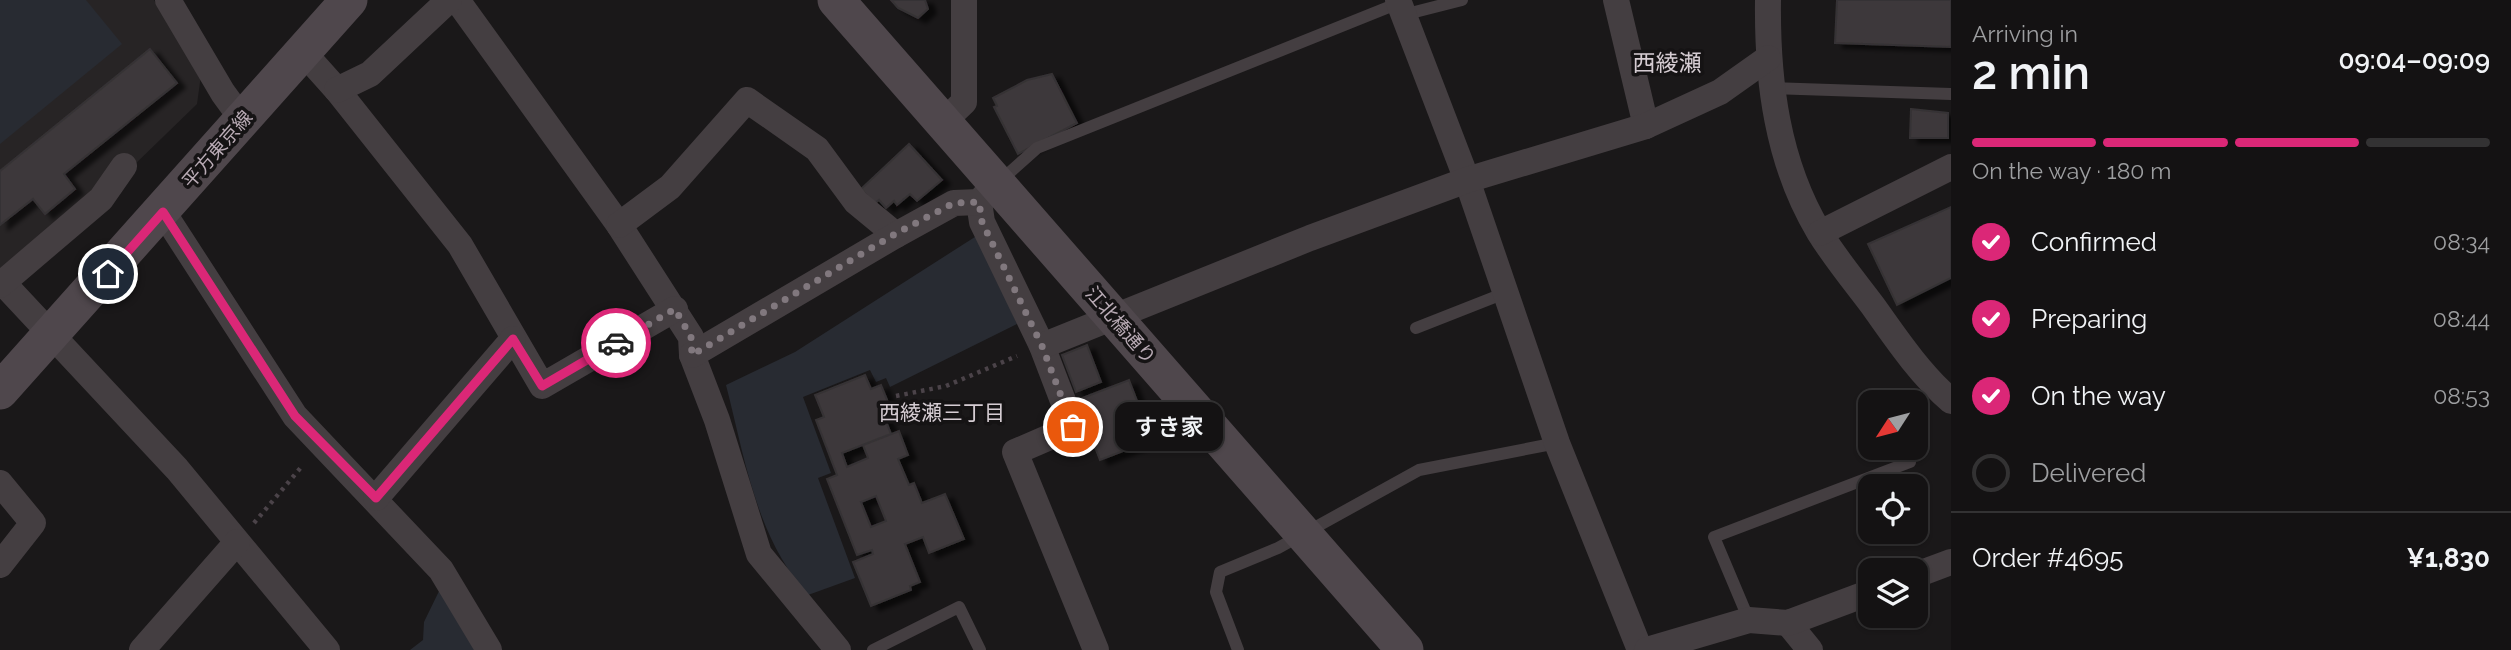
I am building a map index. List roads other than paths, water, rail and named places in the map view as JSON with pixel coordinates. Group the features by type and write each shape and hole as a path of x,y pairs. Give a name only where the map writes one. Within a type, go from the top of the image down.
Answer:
{"main road":[{"name":"平方東京線","path":"0,391 163,212 349,0"},
{"name":"江北橋通り","path":"836,0 944,121 988,192 1113,317 1405,650"}],"street":[{"path":"168,0 223,93 242,119"},
{"path":"337,90 370,74 449,0"},
{"path":"457,0 619,225 675,309 691,337 692,355 717,420 759,554 829,647"},
{"path":"944,121 964,102 964,0"},
{"path":"1616,0 1646,126"},
{"path":"1768,0 1768,58 1772,88 1783,150 1801,198 1820,233 1927,380 1951,401"},
{"path":"1400,6 1467,180 1557,443 1640,650"},
{"path":"303,52 337,90 460,245 542,386 675,309"},
{"path":"1042,346 1310,238 1467,180 1646,126 1720,92 1768,58"},
{"path":"619,225 670,187 747,100 817,149 856,202 895,234"},
{"path":"124,166 101,200 2,284 177,469 327,650"},
{"path":"1820,233 1951,167"},
{"path":"692,355 895,234 954,203 988,192 982,222 1042,346 1073,427 1015,452 1096,650"},
{"path":"163,212 295,416 376,498 441,570 489,650"},
{"path":"376,498 513,339"},
{"path":"0,483 33,523 0,565"},
{"path":"142,650 237,542"},
{"path":"1928,571 1951,562"},
{"path":"1647,650 1749,620 1788,623 1858,597"},
{"path":"1788,623 1810,650"}],"lane":[{"path":"988,192 1037,148 1400,6 1462,0"},
{"path":"1772,88 1951,94"},
{"path":"1416,328 1504,293"},
{"path":"1238,650 1216,592 1220,572 1278,548 1419,470 1557,443"},
{"path":"1749,620 1714,537 1910,462"},
{"path":"873,650 959,607 980,650"}],"place":[{"name":"すき家","path":"1073,427"}],"district":[{"name":"西綾瀬","path":"1667,62"},
{"name":"西綾瀬三丁目","path":"942,412"}]}
